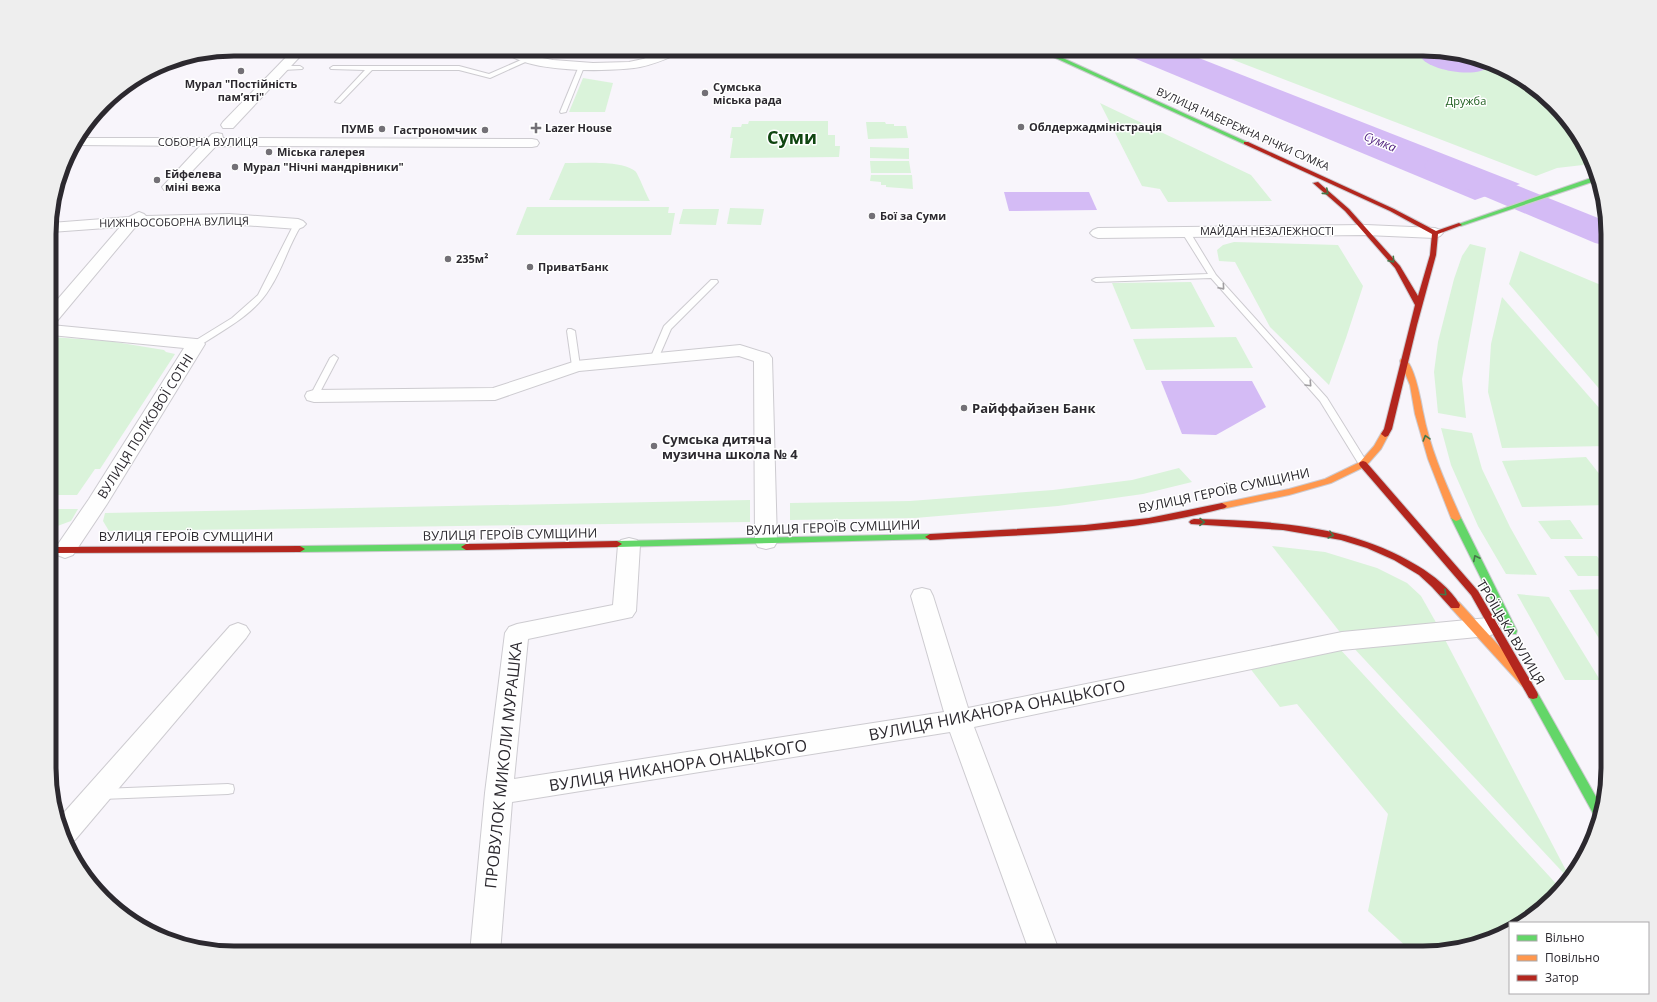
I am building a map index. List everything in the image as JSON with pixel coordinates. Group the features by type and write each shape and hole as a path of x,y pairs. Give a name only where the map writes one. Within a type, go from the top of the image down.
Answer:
{"main road":[{"name":"ВУЛИЦЯ НАБЕРЕЖНА РІЧКИ СУМКА","path":"1054,56 1392,210 1435,233"},
{"path":"1297,166 1347,210 1366,230 1398,267 1419,305"},
{"path":"1435,233 1593,180"},
{"name":"ВУЛИЦЯ ГЕРОЇВ СУМЩИНИ","path":"58,550 379,549 921,538 1085,528 1148,522 1289,492 1328,481 1363,464 1378,447 1388,429 1404,360 1433,255 1435,233"},
{"path":"1404,360 1414,385 1419,414 1432,459 1458,524 1515,637"},
{"name":"ТРОЇЦЬКА ВУЛИЦЯ","path":"1363,464 1475,592 1484,627 1526,684 1597,808"},
{"path":"1148,522 1227,522 1279,526 1328,534 1378,548 1414,567 1484,627 1526,684"},
{"path":"1522,657 1526,684"}],"street":[{"path":"169,187 294,56"},
{"path":"525,56 549,63 604,68 632,65 664,56"},
{"name":"СОБОРНА ВУЛИЦЯ","path":"82,142 532,143"},
{"path":"56,311 137,219"},
{"name":"НИЖНЬОСОБОРНА ВУЛИЦЯ","path":"56,227 137,219 229,219 298,224"},
{"name":"МАЙДАН НЕЗАЛЕЖНОСТІ","path":"1098,233 1366,230 1435,233"},
{"name":"ВУЛИЦЯ ПОЛКОВОЇ СОТНІ","path":"56,330 196,344 96,504 58,550"},
{"path":"314,396 495,394 576,366 740,350 762,358 766,542"},
{"name":"ПРОВУЛОК МИКОЛИ МУРАШКА","path":"486,946 499,793 516,633 624,611 629,545"},
{"path":"922,596 959,720 1042,946"},
{"name":"ВУЛИЦЯ НИКАНОРА ОНАЦЬКОГО","path":"499,793 959,720 1342,640 1484,627"},
{"path":"67,829 238,632"}],"lane":[{"path":"333,68 459,68 490,76 530,58"},
{"path":"563,112 581,67"},
{"path":"283,68 300,68"},
{"path":"338,102 370,68"},
{"path":"196,344 249,309 266,288 289,238 298,224"},
{"path":"1185,231 1213,276 1324,400 1363,464"},
{"path":"1096,280 1213,276"},
{"path":"654,359 667,328 714,282"},
{"path":"570,331 576,366"},
{"path":"314,396 334,358"},
{"path":"98,794 228,789"}],"green space":[{"name":"Дружба","path":"1223,56 1435,56 1458,59 1480,65 1502,74 1522,86 1549,108 1571,135 1586,163 1583,165 1557,168 1536,176"},
{"path":"583,78 613,83 605,112 569,112"},
{"path":"1100,103 1251,175 1272,201 1168,202 1160,189 1142,186"},
{"path":"749,121 828,121 828,135 835,135 835,146 840,146 839,157 730,158 733,138 730,138 732,127 741,127 742,124 748,124"},
{"path":"866,122 885,122 886,124 894,124 894,126 906,126 908,138 868,139"},
{"path":"870,147 909,148 909,159 870,158"},
{"path":"870,161 909,161 911,173 871,173"},
{"path":"565,163 602,163 629,167 635,171 650,201 549,200"},
{"path":"871,175 912,175 913,189 886,187 886,185 881,185 881,182 870,181"},
{"path":"527,207 669,207 668,213 675,213 671,235 516,235"},
{"path":"730,208 764,209 761,225 727,224"},
{"path":"683,209 719,209 716,225 679,224"},
{"path":"1234,242 1338,245 1363,286 1329,385 1270,327 1235,262 1219,261 1217,250 1223,245"},
{"path":"1470,244 1486,248 1462,379 1466,418 1438,413 1434,372 1438,342 1454,279 1462,256"},
{"path":"1520,251 1601,285 1601,391 1509,284"},
{"path":"1191,282 1215,327 1131,329 1112,283"},
{"path":"1502,297 1601,410 1601,446 1502,448 1488,392 1491,344"},
{"path":"56,337 109,341 164,350 175,354 100,469 95,469 77,495 56,495"},
{"path":"1236,337 1253,368 1146,370 1133,339"},
{"path":"1441,428 1472,433 1482,469 1510,527 1537,575 1506,574 1478,526 1451,465"},
{"path":"1586,457 1601,476 1601,505 1522,507 1502,461"},
{"path":"1179,468 1192,482 1143,494 1058,506 915,518 790,520 790,503 910,501 1053,490 1132,480"},
{"path":"750,500 750,522 109,531 103,521 105,513"},
{"path":"56,509 78,509 71,521 56,527"},
{"path":"1570,520 1583,539 1551,539 1538,521"},
{"path":"1272,546 1325,552 1377,568 1407,583 1421,596 1438,626 1343,636"},
{"path":"1564,556 1597,556 1601,561 1601,576 1578,576"},
{"path":"1601,589 1601,642 1569,590"},
{"path":"1517,594 1549,597 1600,680 1565,680"},
{"path":"1442,634 1567,872 1565,875 1351,645"},
{"path":"1339,648 1557,885 1540,902 1522,916 1512,922 1509,922 1509,924 1502,928 1480,937 1458,943 1435,946 1406,946 1368,911 1388,814 1297,704 1280,707 1249,667"}],"water":[{"path":"1129,56 1194,56 1520,184 1475,200"},
{"path":"1420,56 1458,59 1487,68 1475,72 1454,72 1433,66"},
{"path":"1004,192 1089,192 1097,210 1009,211"},
{"path":"1161,381 1252,381 1266,407 1216,435 1182,434"}],"waterway":[{"name":"Сумка","path":"1440,166 1601,232"}],"traffic: fast":[{"path":"1054,56 1246,143"},
{"path":"1459,225 1593,180"},
{"path":"1456,518 1512,631"},
{"path":"617,544 930,537"},
{"path":"300,549 466,547"},
{"path":"1533,695 1597,808"}],"traffic: slow":[{"path":"1404,361 1414,385 1419,414 1432,459 1456,518"},
{"path":"1222,506 1289,492 1328,481 1363,464 1378,447 1385,434"},
{"path":"1455,605 1527,684"}],"traffic: jam":[{"path":"1246,143 1392,210 1435,233"},
{"path":"1316,183 1347,210 1398,267 1419,305"},
{"path":"1385,434 1388,429 1413,325 1433,255 1435,233 1459,225"},
{"path":"1363,464 1475,593 1533,695"},
{"path":"930,537 1085,528 1149,521 1222,506"},
{"path":"1194,522 1253,524 1283,527 1342,537 1370,545 1397,557 1422,573 1436,584 1455,605"},
{"path":"466,547 617,544"},
{"path":"56,550 300,549"}],"place":[{"name":"Мурал \"Постійність пам’яті\"","path":"241,71"},
{"name":"Сумська міська рада","path":"705,93"},
{"name":"Облдержадміністрація","path":"1021,127"},
{"name":"Lazer House","path":"536,128"},
{"name":"ПУМБ","path":"382,129"},
{"name":"Гастрономчик","path":"485,130"},
{"name":"Міська галерея","path":"269,152"},
{"name":"Мурал \"Нічні мандрівники\"","path":"235,167"},
{"name":"Ейфелева міні вежа","path":"157,180"},
{"name":"Бої за Суми","path":"872,216"},
{"name":"235м²","path":"448,259"},
{"name":"ПриватБанк","path":"530,267"},
{"name":"Райффайзен Банк","path":"964,408"},
{"name":"Сумська дитяча музична школа № 4","path":"654,446"}],"district":[{"name":"Суми","path":"792,138"}]}
